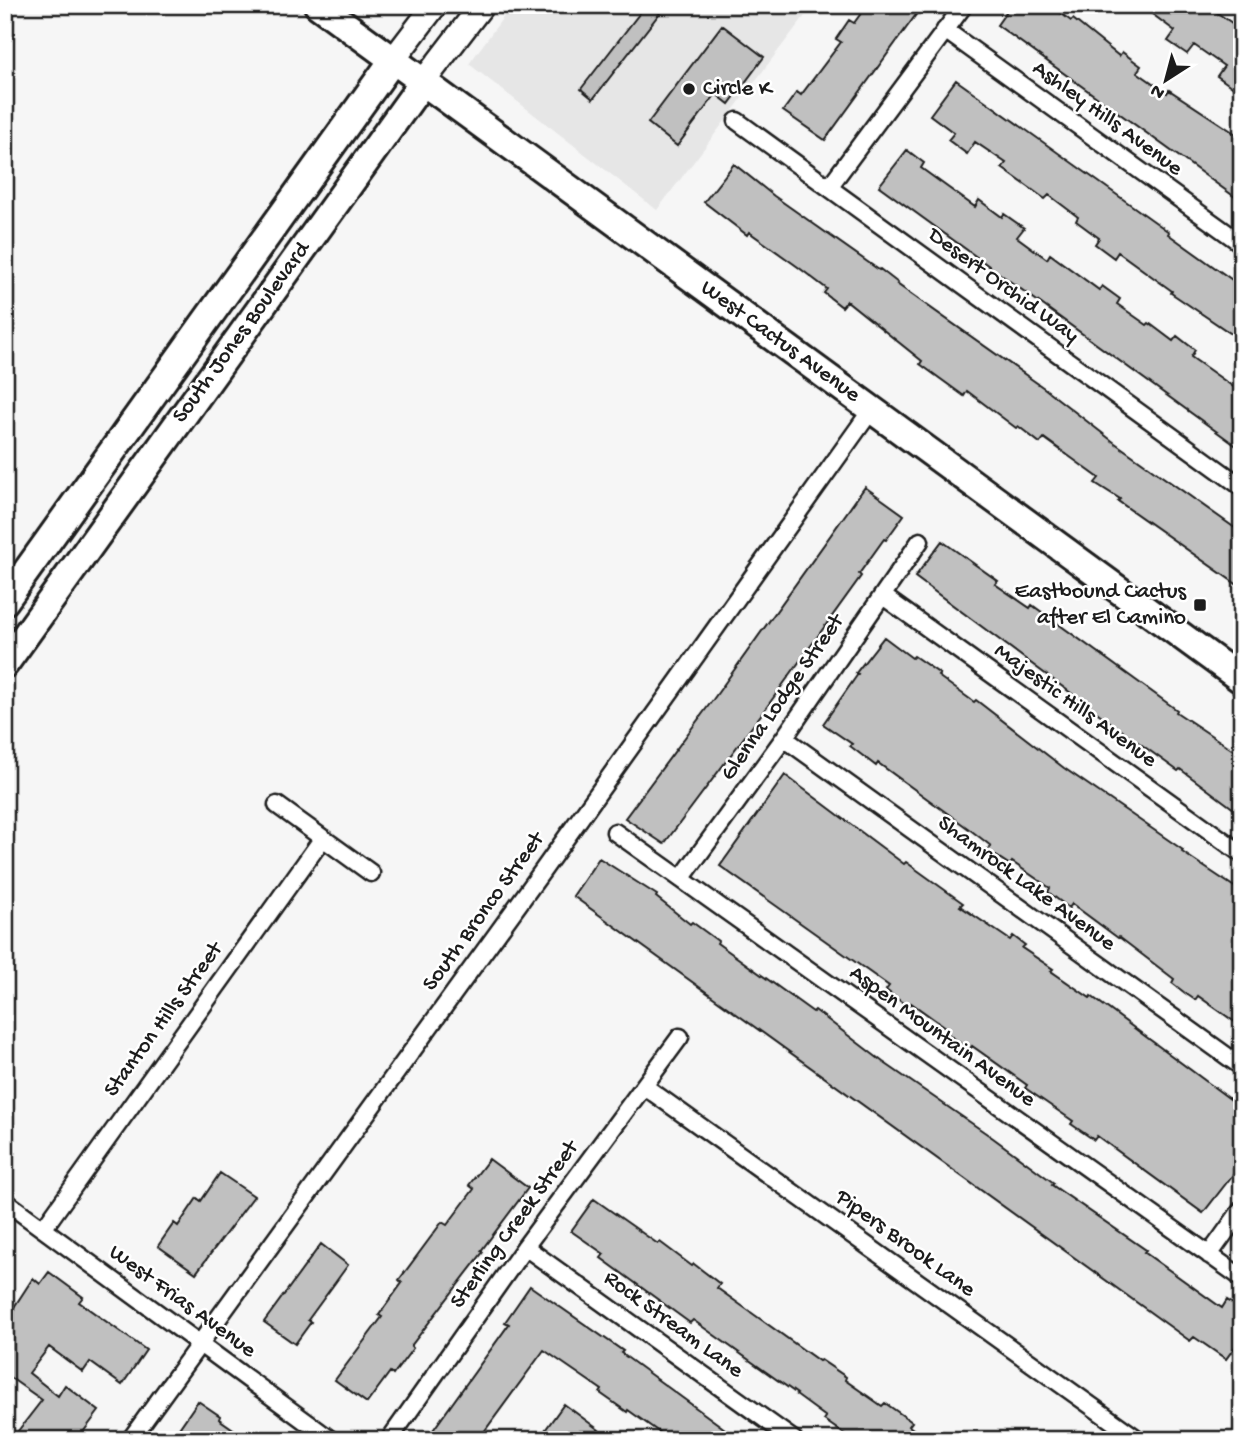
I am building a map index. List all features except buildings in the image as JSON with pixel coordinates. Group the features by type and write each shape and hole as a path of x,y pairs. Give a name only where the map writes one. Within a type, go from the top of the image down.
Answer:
{"main road":[{"name":"West Cactus Avenue","path":"318,5 1242,680"},
{"name":"South Jones Boulevard","path":"5,601 435,5"},
{"name":"South Jones Boulevard","path":"5,664 423,82 482,5"}],"street":[{"path":"829,187 964,5"},
{"name":"Ashley Hills Avenue","path":"945,30 1242,244"},
{"name":"Desert Orchid Way","path":"737,121 1242,487"},
{"name":"South Bronco Street","path":"130,1440 525,896 873,409"},
{"name":"Glenna Lodge Street","path":"681,878 784,738 920,541"},
{"name":"Majestic Hills Avenue","path":"883,596 1242,854"},
{"name":"Shamrock Lake Avenue","path":"784,738 1242,1067"},
{"path":"277,805 371,873"},
{"name":"Aspen Mountain Avenue","path":"615,832 1242,1278"},
{"name":"Stanton Hills Street","path":"43,1229 323,838"},
{"name":"Sterling Creek Street","path":"389,1440 525,1247 680,1037"},
{"name":"Pipers Brook Lane","path":"644,1086 1139,1440"},
{"name":"West Frias Avenue","path":"5,1201 331,1440"},
{"path":"1209,1255 1242,1209"},
{"name":"Rock Stream Lane","path":"525,1247 794,1440"}],"shaded area":[{"path":"512,5 813,5 657,210 469,64"}],"place":[{"name":"Circle K","path":"689,89"},
{"name":"Eastbound Cactus after El Camino","path":"1200,605"}]}
